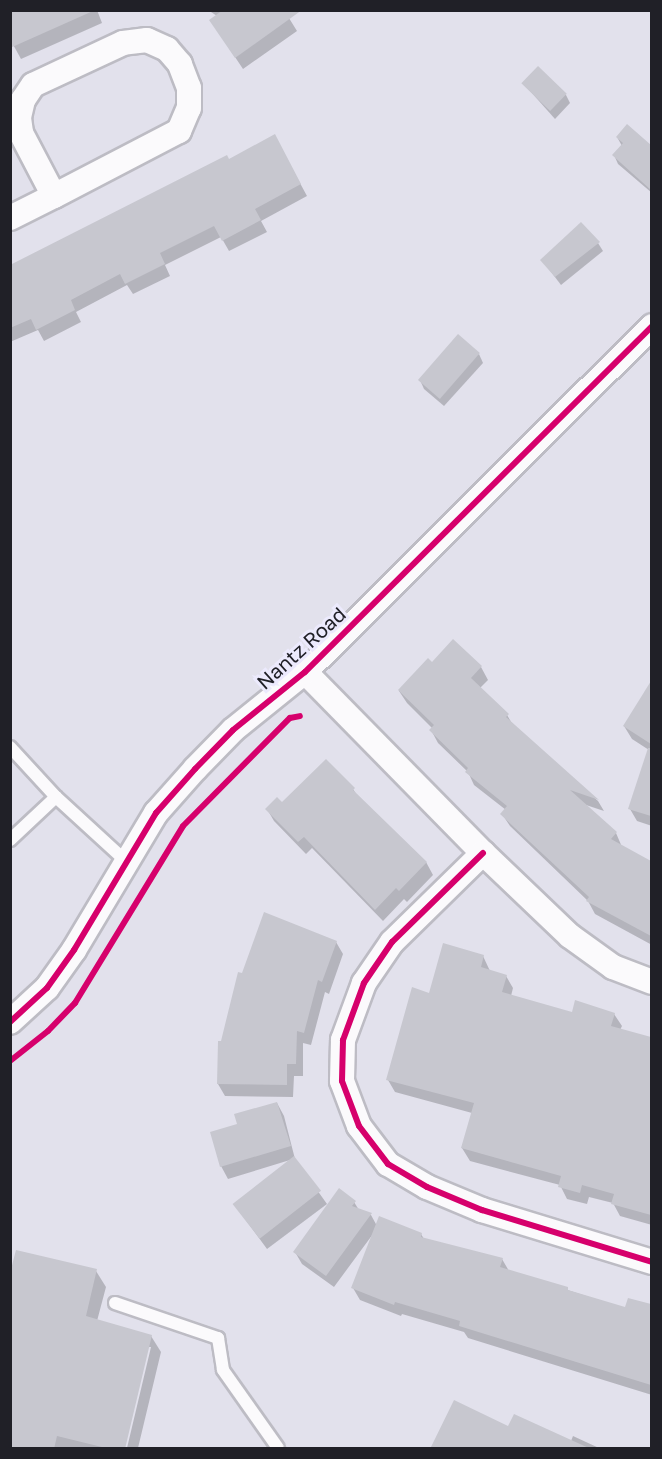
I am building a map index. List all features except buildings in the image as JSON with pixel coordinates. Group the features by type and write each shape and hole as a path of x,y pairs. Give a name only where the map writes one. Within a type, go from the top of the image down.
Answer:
{"street":[{"path":"10,218 54,196 178,131 189,108 189,87 180,64 167,49 147,40 123,43 33,85 23,100 19,118 21,133 54,196"},
{"name":"Nantz Road","path":"10,1022 47,988 74,950 156,813 195,769 232,730 305,672 651,326"},
{"path":"305,672 483,853 570,936 613,967 651,982"},
{"path":"483,853 392,942 364,983 344,1040 342,1081 359,1126 388,1164 427,1187 482,1210 651,1262"}],"lane":[{"path":"10,747 56,797 127,862"},
{"path":"10,840 56,797"},
{"path":"115,1304 218,1338 224,1370 278,1449"}],"cycle path":[{"path":"10,1022 47,988 74,950 156,813 195,769 233,730 305,672 652,326"},
{"path":"10,1061 48,1031 75,1003 183,826 290,718 300,716"},
{"path":"483,853 392,942 364,983 343,1040 342,1081 359,1126 388,1164 427,1187 482,1210 652,1262"}]}
